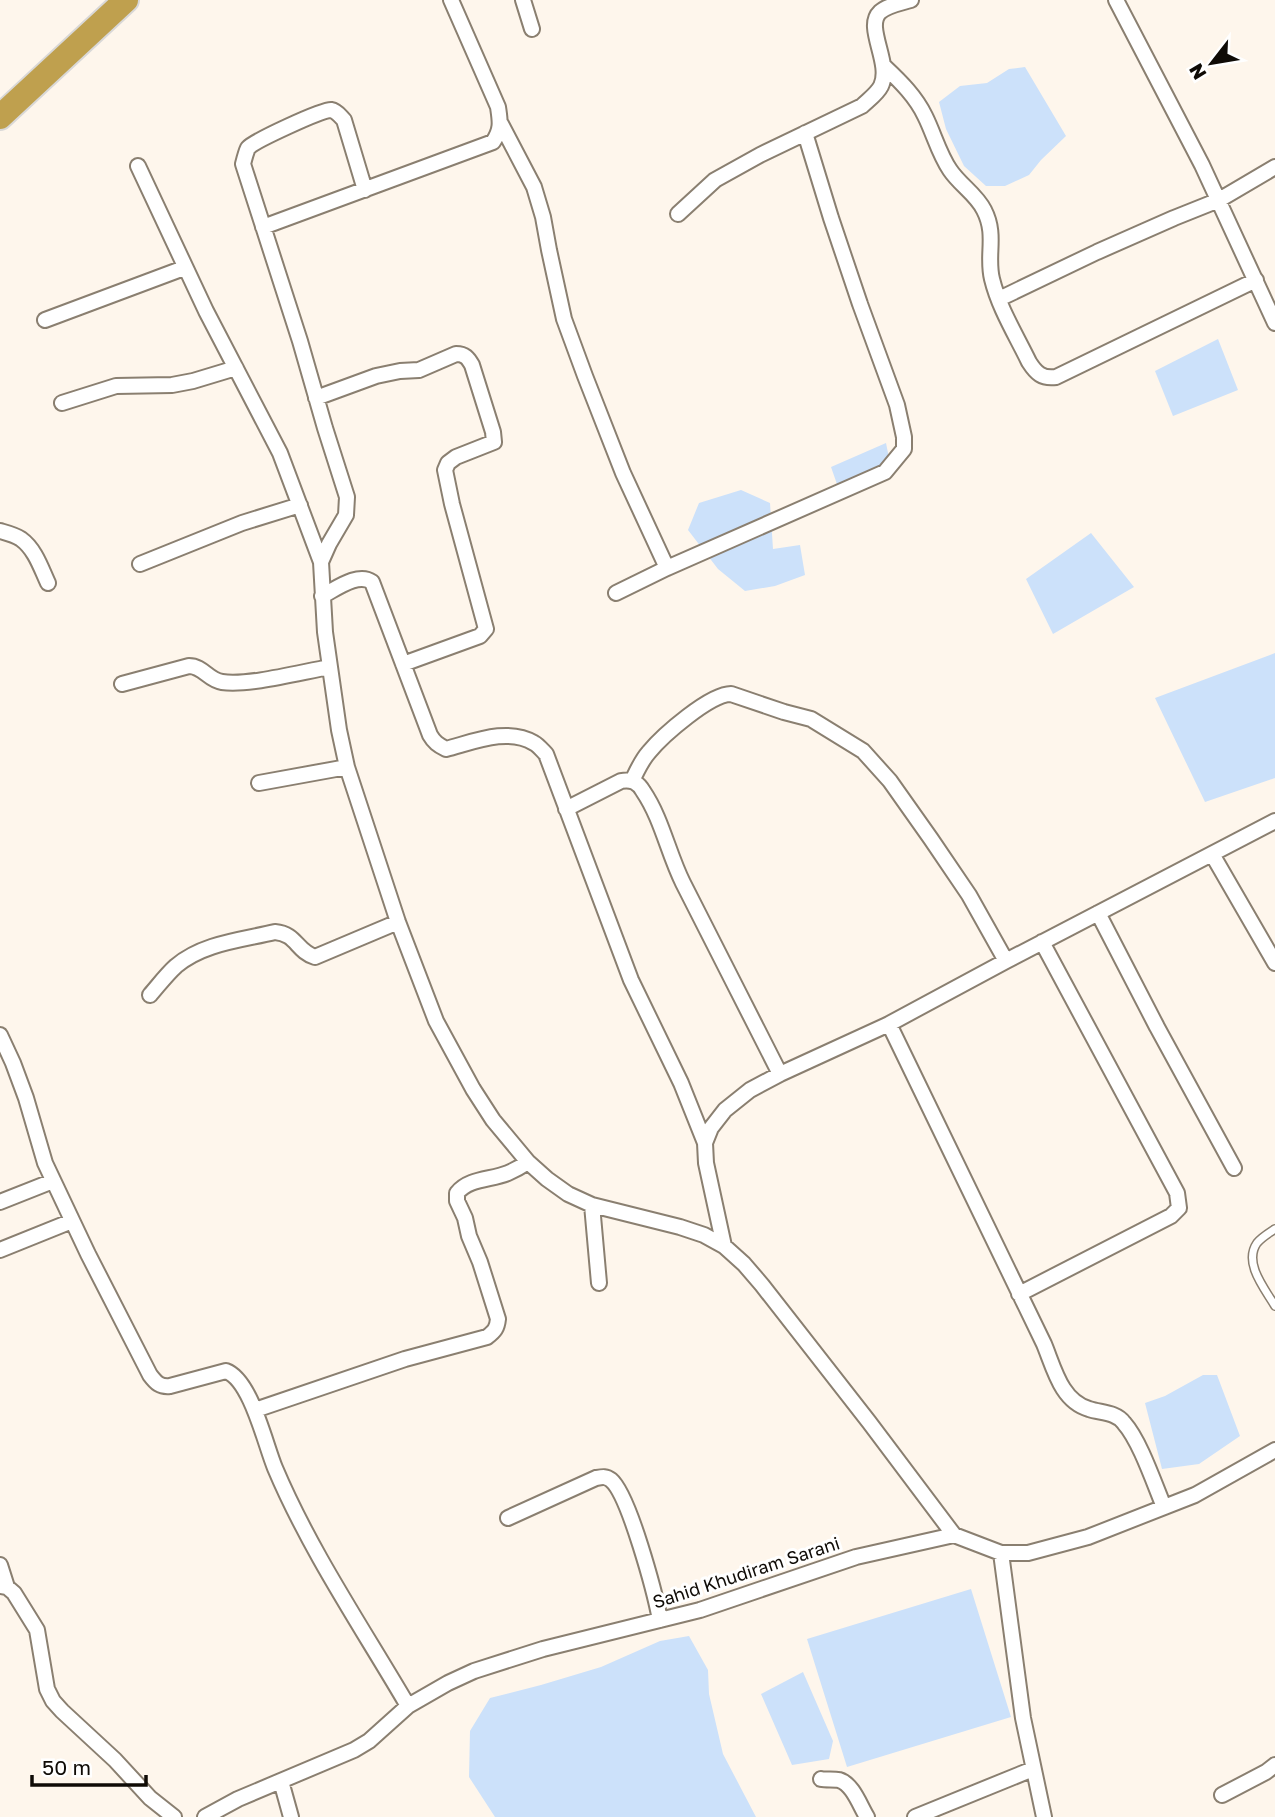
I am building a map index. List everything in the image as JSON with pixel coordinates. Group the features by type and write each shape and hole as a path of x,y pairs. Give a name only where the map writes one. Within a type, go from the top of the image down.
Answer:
{"highway":[{"path":"0,117 126,0"}],"street":[{"path":"451,0 492,92 501,124 534,187 543,217 564,320 623,473 667,568"},
{"path":"523,0 532,29"},
{"path":"678,214 715,180 862,106 881,85 885,67 876,33 877,16 883,10 911,0"},
{"path":"1116,0 1219,200 1275,323"},
{"path":"885,67 905,85 917,102 949,169 960,183 973,193 984,210 991,229 991,277 1029,362 1042,376 1056,377 1256,280"},
{"path":"321,562 346,515 347,497 243,164 248,148 262,138 330,110 337,112 344,120 365,190"},
{"path":"263,227 484,147 494,142 501,124"},
{"path":"616,593 885,471 904,449 897,405 851,279 805,133"},
{"path":"138,166 184,268 280,453 321,562 330,667 347,767 398,922 436,1021 493,1120 528,1162 547,1180 592,1205 680,1227 704,1235 724,1246 762,1285 954,1535 1000,1553 1028,1553 1088,1537 1195,1494 1275,1450"},
{"path":"999,299 1097,252 1219,200 1275,167"},
{"path":"45,320 184,268"},
{"path":"316,398 376,376 419,370 461,354 468,358 472,366 494,432 494,442 456,457 448,463 445,470 486,629 480,636 403,664"},
{"path":"62,403 116,386 172,385 236,368"},
{"path":"140,564 242,523 300,505"},
{"path":"0,531 20,538 25,543 37,559 48,583"},
{"path":"322,596 359,578 372,582 434,742 446,749 501,735 521,737 535,743 546,754 631,980 681,1083 705,1143 706,1163 724,1246"},
{"path":"122,684 189,666 199,668 214,680 225,683 330,667"},
{"path":"632,781 650,750 704,704 724,694 811,719 863,751 890,781 969,895 1006,961"},
{"path":"259,783 347,767"},
{"path":"566,809 621,781 636,782 642,789 654,810 682,880 780,1074"},
{"path":"705,1143 711,1128 725,1110 750,1090 888,1024 1274,824"},
{"path":"1212,854 1275,963"},
{"path":"1098,913 1234,1168"},
{"path":"150,995 175,967 206,948 275,932 291,936 307,955 315,957 398,922"},
{"path":"1019,1294 1171,1216 1179,1208 1177,1194 1042,942"},
{"path":"888,1024 1061,1385 1076,1404 1122,1420 1133,1434 1164,1507"},
{"path":"0,1035 26,1098 45,1163 150,1375 157,1384 163,1386 226,1371 239,1379 255,1410 275,1467 294,1509 408,1706"},
{"path":"255,1410 494,1332 498,1327 498,1319 457,1201 457,1192 470,1183 509,1172 528,1162"},
{"path":"0,1202 53,1181"},
{"path":"592,1205 599,1283"},
{"path":"0,1250 72,1221"},
{"path":"508,1518 596,1478 609,1478 623,1498 654,1590 660,1620"},
{"name":"Sahid Khudiram Sarani","path":"205,1817 238,1799 354,1750 379,1733 408,1706 474,1671 544,1648 700,1610 856,1557 954,1535"},
{"path":"1000,1553 1023,1718 1044,1817"},
{"path":"0,1565 4,1586 14,1593 37,1630 47,1689 54,1701 150,1798 174,1817"},
{"path":"1222,1795 1275,1765"},
{"path":"915,1817 1033,1769"},
{"path":"821,1779 839,1780 846,1784 867,1817"},
{"path":"281,1781 291,1817"}],"lane":[{"path":"1275,1229 1259,1241 1253,1250 1252,1258 1256,1273 1275,1306"}],"water":[{"path":"1025,67 1066,136 1029,175 1005,186 986,186 964,166 946,129 939,102 960,86 987,83 1009,69"},
{"path":"1218,339 1238,390 1173,416 1155,371"},
{"path":"886,443 891,468 838,487 831,467"},
{"path":"741,490 770,503 773,549 800,545 805,575 775,586 745,591 718,569 688,530 699,503"},
{"path":"1091,533 1134,587 1053,634 1026,579"},
{"path":"1275,653 1275,778 1205,802 1155,698"},
{"path":"1203,1375 1217,1375 1240,1436 1199,1464 1162,1469 1145,1403 1165,1396"},
{"path":"971,1589 1011,1717 847,1767 807,1639"},
{"path":"689,1636 708,1670 709,1694 723,1754 756,1817 495,1817 469,1777 470,1731 490,1698 601,1667 660,1641"},
{"path":"803,1672 833,1741 829,1759 792,1765 761,1694"}]}
